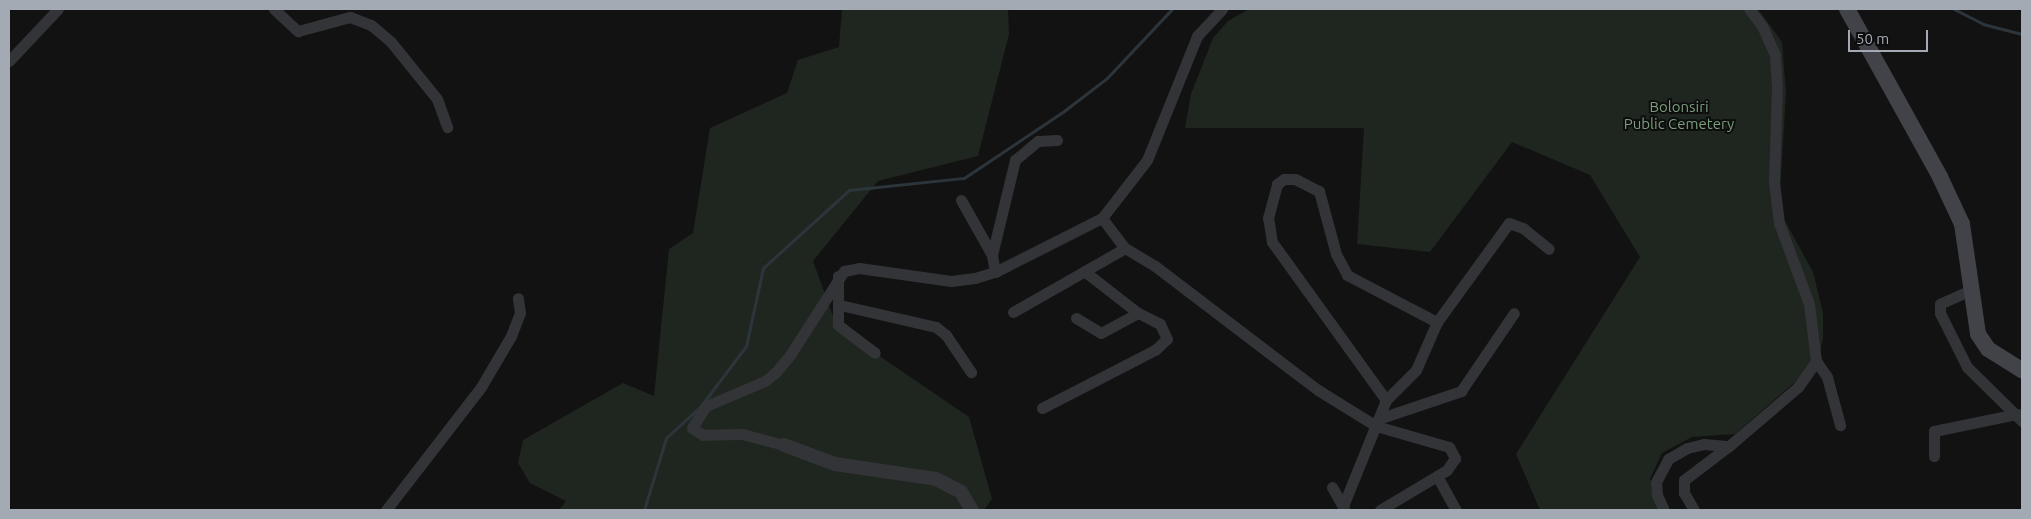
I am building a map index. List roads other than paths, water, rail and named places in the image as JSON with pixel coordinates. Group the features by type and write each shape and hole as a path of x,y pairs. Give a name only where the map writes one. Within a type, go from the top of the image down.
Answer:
{"main road":[{"path":"1847,9 1950,196 1962,224 1978,334 1988,349 2022,370"}],"street":[{"path":"9,61 58,9"},
{"path":"274,9 298,31 350,17 371,25 391,42 436,99 448,127"},
{"path":"972,510 960,492 936,479 835,464 784,445 742,434 703,435 692,428 706,406 758,384 775,373 790,355 838,276 850,268 951,281 995,272 1102,218 1147,160 1197,36 1222,9"},
{"path":"1749,9 1762,26 1775,55 1777,86 1774,182 1779,223 1810,304 1816,361 1827,377 1840,425"},
{"path":"992,255 1015,160 1038,141 1057,140"},
{"path":"1386,400 1272,242 1268,218 1277,184 1284,179 1295,179 1319,191 1336,254 1347,275 1437,322"},
{"path":"961,200 992,255 995,272"},
{"path":"1102,218 1125,248 1155,266 1318,390 1377,423 1450,447 1454,452 1453,463 1437,476 1380,510"},
{"path":"1344,508 1386,400 1416,370 1437,322 1509,223 1523,228 1549,249"},
{"path":"1013,312 1125,248"},
{"path":"1042,408 1162,346 1168,339 1164,328 1138,313 1084,271"},
{"path":"838,276 840,305 838,325 875,354"},
{"path":"1971,290 1940,304 1940,314 1967,367 2020,418"},
{"path":"386,510 486,379 511,336 520,313 518,298"},
{"path":"840,305 936,327 946,335 971,372"},
{"path":"1377,423 1451,396 1466,387 1493,339 1514,312"},
{"path":"1076,318 1101,332 1138,313"},
{"path":"1694,510 1684,493 1684,480 1729,446 1798,387 1816,361"},
{"path":"1934,456 1934,431 2020,418"},
{"path":"1664,510 1657,495 1656,482 1668,459 1687,448 1704,444 1729,446"},
{"path":"1437,476 1456,510"},
{"path":"1332,487 1344,508"}],"waterway":[{"path":"644,510 666,438 700,407 746,346 763,268 849,190 964,178 1064,111 1107,78 1172,9"},
{"path":"1954,9 1983,24 2022,34"}],"park label":[{"name":"Bolonsiri Public Cemetery","path":"1679,114"}]}
